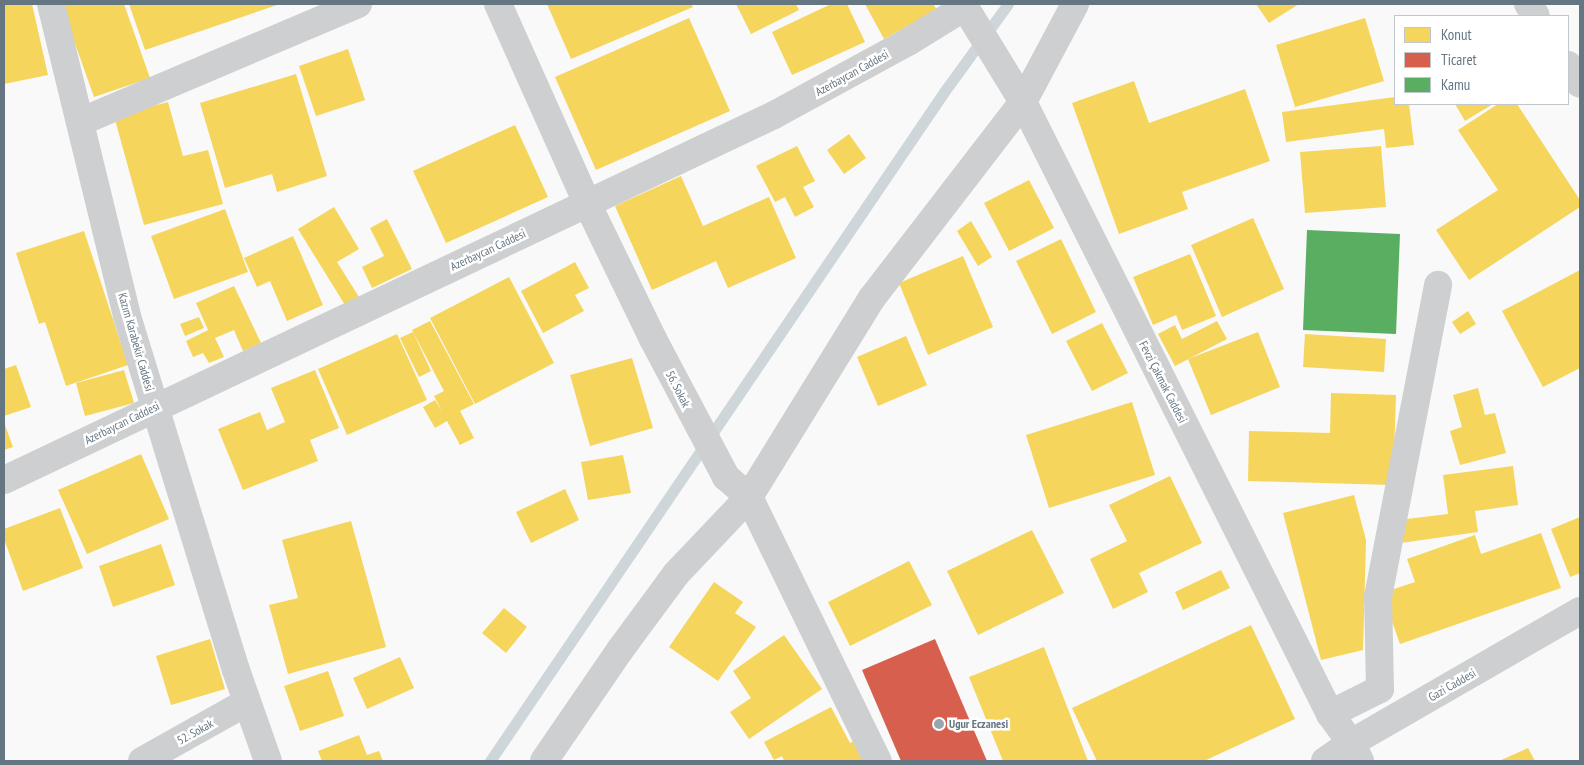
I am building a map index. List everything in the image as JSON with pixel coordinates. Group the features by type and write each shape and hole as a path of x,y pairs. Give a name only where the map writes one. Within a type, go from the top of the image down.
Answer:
{"street":[{"name":"Kazım Karabekir Caddesi","path":"51,4 127,316 268,761"},
{"path":"80,122 358,4"},
{"name":"56. Sokak","path":"498,4 587,203 688,408 726,477 749,496 878,761"},
{"path":"544,761 620,650 676,574 749,496 872,298 1023,102 1075,4"},
{"path":"1528,4 1535,15"},
{"name":"Azerbaycan Caddesi","path":"4,480 774,115 908,42 964,5"},
{"name":"Fevzi Çakmak Caddesi","path":"964,5 1023,102 1330,714 1355,752"},
{"path":"1569,67 1580,84"},
{"path":"1330,714 1380,689 1378,597 1438,285"},
{"name":"Gazi Caddesi","path":"1325,761 1355,752 1580,611"},
{"name":"52. Sokak","path":"142,761 248,702"}],"building: Konut":[{"path":"4,4 32,4 48,75 4,84"},
{"path":"61,4 124,4 150,78 94,97"},
{"path":"129,4 280,4 145,50"},
{"path":"547,4 691,4 693,7 571,59"},
{"path":"736,4 796,4 799,10 751,34"},
{"path":"831,4 847,4 865,42 792,75 772,32"},
{"path":"865,4 933,4 937,10 884,39"},
{"path":"1256,4 1299,4 1269,23"},
{"path":"689,18 730,111 596,170 555,77"},
{"path":"1365,18 1384,81 1295,107 1276,45"},
{"path":"348,49 365,100 316,116 299,66"},
{"path":"296,74 327,176 277,192 272,174 225,188 200,103"},
{"path":"1134,81 1149,123 1245,89 1270,161 1182,192 1188,209 1119,234 1072,103"},
{"path":"1394,97 1394,105 1409,105 1414,145 1386,148 1384,129 1286,142 1282,112"},
{"path":"168,102 183,156 208,150 223,204 144,225 114,116"},
{"path":"1456,105 1491,105 1465,121"},
{"path":"1496,105 1518,105 1580,200 1580,207 1469,280 1436,230 1498,190 1458,130"},
{"path":"515,125 548,197 446,243 413,171"},
{"path":"849,134 866,158 844,174 827,150"},
{"path":"797,146 815,181 803,187 814,207 795,217 785,197 775,202 756,166"},
{"path":"1381,146 1386,207 1305,213 1300,152"},
{"path":"681,176 703,226 769,197 796,258 728,288 716,261 652,290 615,206"},
{"path":"1029,180 1054,228 1009,251 984,203"},
{"path":"334,207 359,249 337,262 359,297 345,305 298,229"},
{"path":"225,209 248,272 174,299 151,236"},
{"path":"1253,218 1284,289 1222,317 1191,245"},
{"path":"387,219 412,269 372,288 362,267 384,256 370,228"},
{"path":"971,221 992,257 978,266 957,231"},
{"path":"84,231 128,365 66,386 45,322 39,324 16,253"},
{"path":"293,236 323,305 287,321 270,281 257,287 244,258"},
{"path":"1061,239 1096,312 1052,334 1016,261"},
{"path":"1190,254 1216,316 1182,330 1176,315 1153,325 1133,277"},
{"path":"963,256 993,327 928,355 899,283"},
{"path":"575,262 589,288 575,295 584,311 543,333 521,291"},
{"path":"1580,270 1580,368 1543,387 1502,311"},
{"path":"509,277 554,363 475,404 430,318"},
{"path":"234,286 261,343 243,351 234,330 215,338 224,357 209,363 203,353 193,357 186,341 208,330 196,303"},
{"path":"1468,311 1476,324 1460,334 1452,322"},
{"path":"199,317 204,328 185,336 180,324"},
{"path":"430,321 474,404 460,411 474,438 460,445 447,421 435,428 423,407 435,400 442,411 434,396 444,391 412,330"},
{"path":"1217,321 1227,339 1175,366 1158,334 1175,325 1182,339"},
{"path":"1102,323 1128,373 1092,391 1066,341"},
{"path":"413,332 431,371 419,377 400,338"},
{"path":"1258,332 1280,387 1211,415 1188,359"},
{"path":"397,334 427,400 347,435 318,369"},
{"path":"1305,334 1386,339 1384,372 1303,367"},
{"path":"906,336 927,385 878,406 857,357"},
{"path":"632,358 653,428 590,446 570,375"},
{"path":"16,365 31,407 4,416 4,369"},
{"path":"124,370 134,403 85,416 76,383"},
{"path":"315,370 339,428 310,440 318,461 243,490 218,429 260,412 267,430 285,422 271,388"},
{"path":"1478,388 1485,415 1495,413 1506,453 1460,465 1450,431 1462,427 1453,395"},
{"path":"1331,393 1396,395 1393,485 1248,481 1249,431 1330,433"},
{"path":"1132,402 1155,475 1049,508 1026,435"},
{"path":"4,422 13,447 4,450"},
{"path":"141,454 169,519 87,554 58,490"},
{"path":"623,455 631,493 588,500 581,462"},
{"path":"1513,466 1518,505 1475,511 1478,532 1401,543 1398,520 1448,514 1443,475"},
{"path":"1170,476 1202,543 1139,573 1148,592 1113,609 1090,559 1127,541 1109,505"},
{"path":"565,489 579,520 531,543 516,512"},
{"path":"1354,495 1366,540 1363,650 1321,660 1283,513"},
{"path":"60,508 83,568 23,591 4,539 4,529"},
{"path":"1580,517 1580,573 1570,577 1551,529"},
{"path":"351,521 386,647 288,674 269,605 298,598 282,540"},
{"path":"1032,530 1064,593 978,635 947,571"},
{"path":"1541,533 1561,588 1400,644 1382,593 1415,582 1407,559 1475,535 1481,554"},
{"path":"161,544 175,585 113,607 99,566"},
{"path":"909,561 932,605 850,646 828,602"},
{"path":"1221,570 1230,588 1183,610 1175,592"},
{"path":"714,582 743,602 735,613 756,627 718,681 669,647"},
{"path":"504,608 527,627 506,653 482,633"},
{"path":"1251,625 1295,719 1204,761 1097,761 1072,708"},
{"path":"784,635 822,689 749,739 730,712 751,698 733,671"},
{"path":"210,639 225,689 171,705 156,656"},
{"path":"1044,647 1088,761 1003,761 969,677"},
{"path":"400,657 414,688 367,709 353,678"},
{"path":"328,671 344,716 300,731 284,686"},
{"path":"831,707 850,743 857,739 869,761 784,761 782,756 774,760 764,742"},
{"path":"359,735 367,755 379,751 383,761 322,761 318,751"},
{"path":"1528,748 1535,761 1499,761"}],"building: Ticaret":[{"path":"935,639 987,761 901,761 862,670"}],"building: Kamu":[{"path":"1307,230 1400,234 1396,334 1303,330"}],"waterway":[{"path":"490,761 944,92 1008,4"}],"place":[{"name":"Ugur Eczanesi","path":"939,724"}]}
